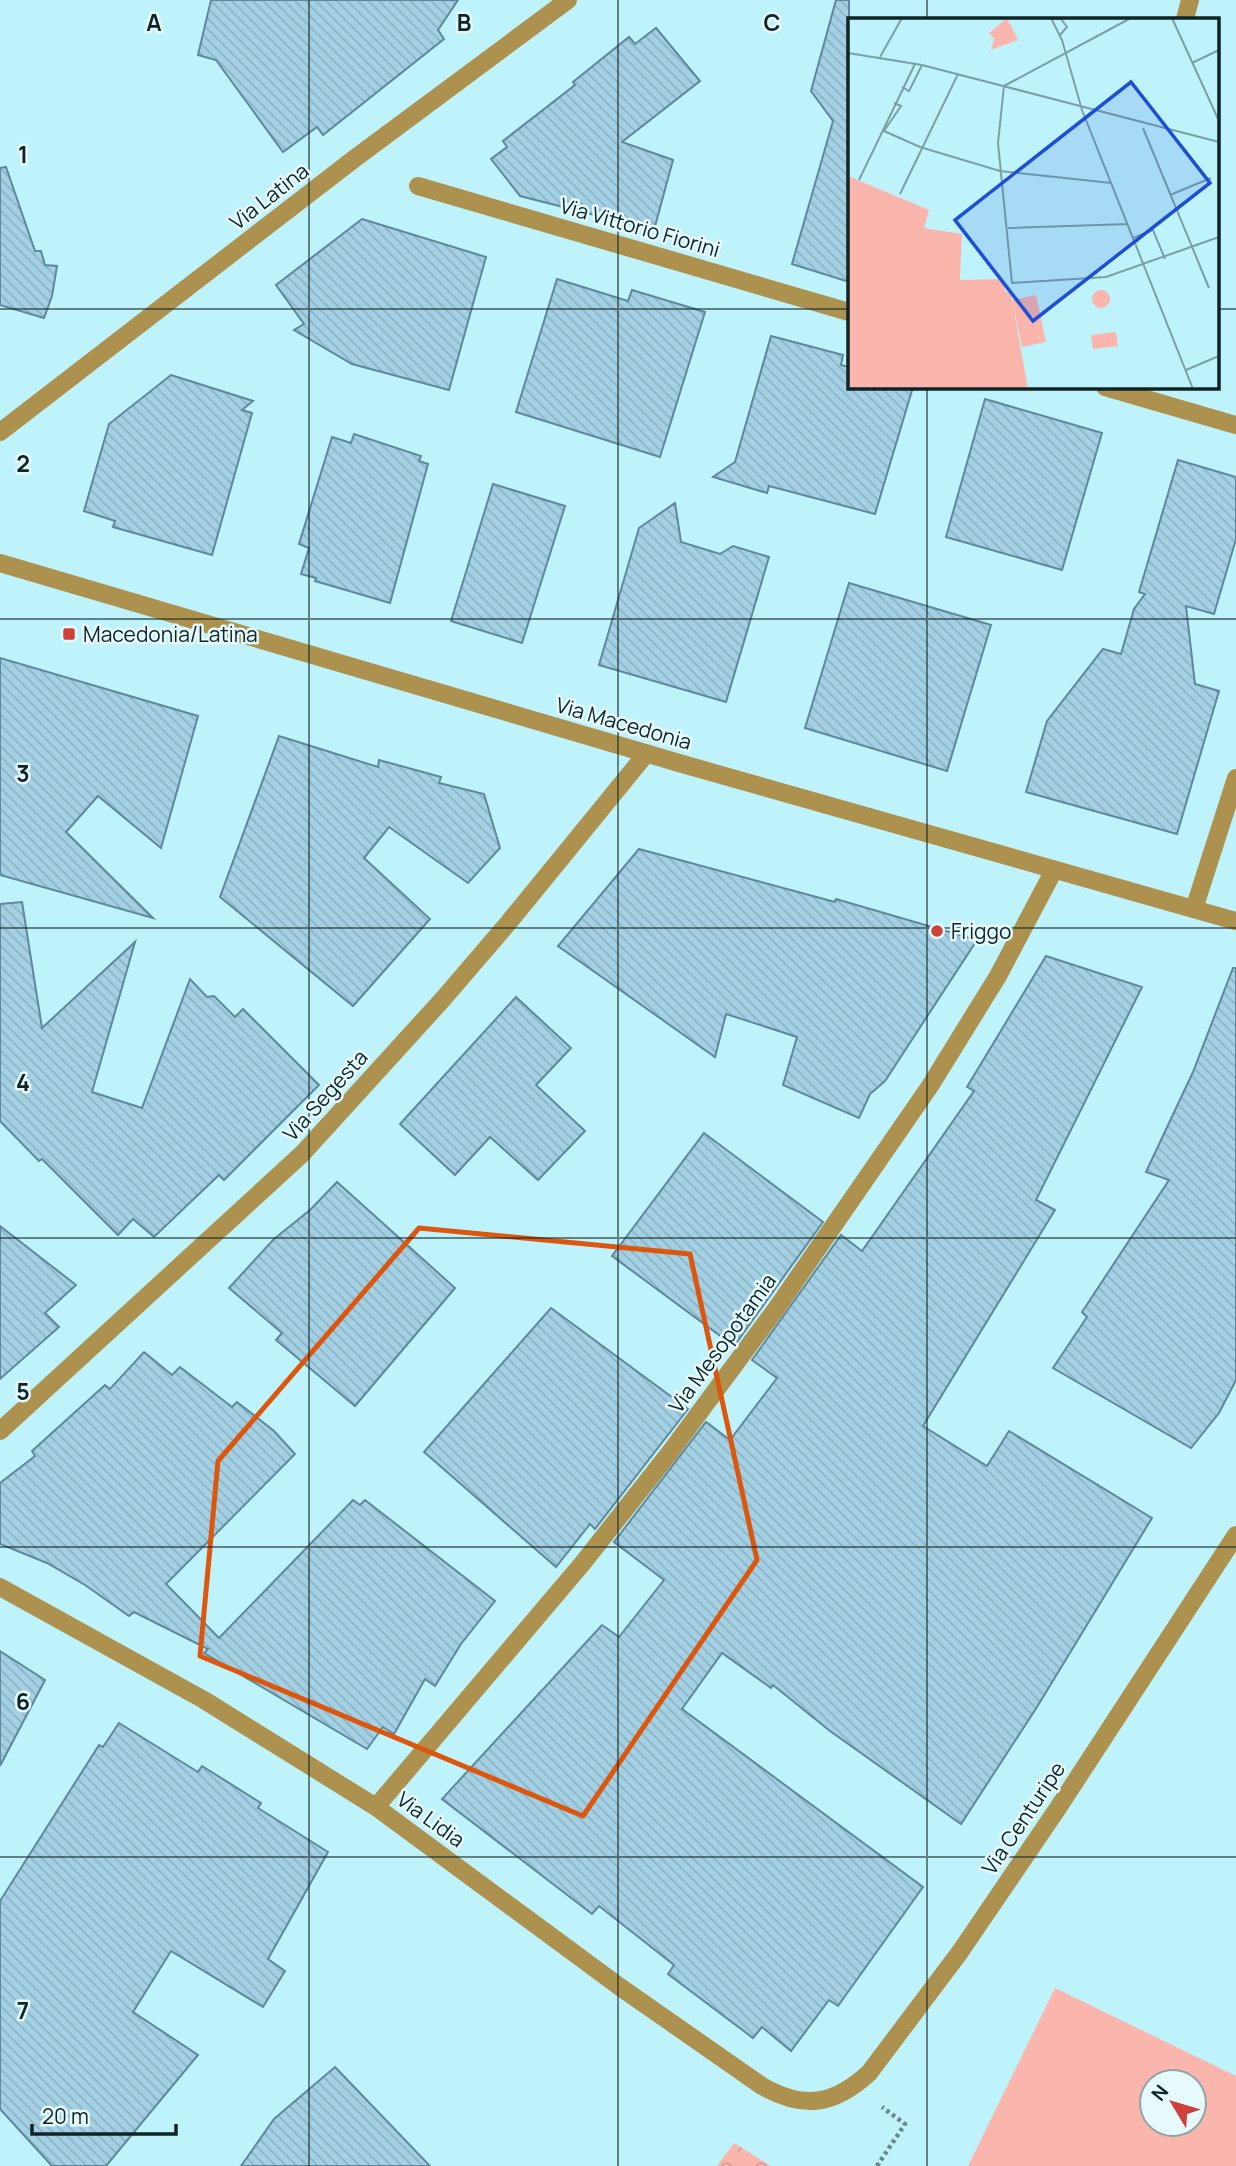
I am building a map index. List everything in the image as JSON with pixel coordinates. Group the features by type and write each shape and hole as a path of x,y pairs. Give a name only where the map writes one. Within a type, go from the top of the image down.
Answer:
{"street":[{"name":"Via Latina","path":"0,432 354,159 568,0"},
{"path":"1185,18 1190,0"},
{"name":"Via Vittorio Fiorini","path":"418,186 848,312"},
{"path":"1108,388 1236,425"},
{"name":"Via Macedonia","path":"0,563 646,754 1236,921"},
{"name":"Via Segesta","path":"0,1431 302,1154 484,951 646,754"},
{"path":"1194,909 1236,778"},
{"name":"Via Mesopotamia","path":"376,1807 582,1564 671,1451 776,1309 930,1086 998,976 1054,870"},
{"name":"Via Centuripe","path":"822,2102 855,2086 882,2058 960,1952 1079,1777 1236,1535"},
{"name":"Via Lidia","path":"0,1587 204,1700 376,1807 620,1987 762,2086 787,2098 822,2102"}],"path":[{"path":"855,2086 905,2124 877,2166"}],"highlighted area":[{"path":"419,1228 690,1254 757,1560 583,1816 200,1656 218,1461"}],"green space":[{"path":"1055,1988 1236,2076 1236,2166 968,2166"},
{"path":"734,2143 771,2166 717,2166"}],"building":[{"path":"211,0 458,0 438,30 444,39 323,135 317,127 283,152 216,60 198,55"},
{"path":"836,0 849,0 848,282 792,264 833,121 811,91"},
{"path":"656,28 700,81 622,142 673,160 654,230 520,196 491,159 507,147 503,141 575,85 573,82 629,37 635,44"},
{"path":"6,167 35,251 41,251 45,265 57,266 52,296 44,318 0,305 0,168"},
{"path":"362,219 486,257 449,390 352,364 294,330 304,324 276,285"},
{"path":"557,279 628,301 632,290 705,312 660,457 516,412"},
{"path":"771,336 843,355 841,365 848,367 848,388 913,388 875,514 769,486 767,493 713,477 735,462"},
{"path":"171,375 253,401 242,410 252,413 212,555 113,527 115,521 84,511 109,424"},
{"path":"985,399 1102,433 1062,570 946,537"},
{"path":"354,434 421,456 419,461 428,464 390,603 315,581 316,578 301,574 309,548 299,544 332,437 351,443"},
{"path":"1178,460 1236,477 1236,539 1214,614 1186,606 1195,684 1219,691 1177,834 1026,792 1047,721 1103,649 1121,654 1134,609 1145,594 1139,592"},
{"path":"493,484 565,506 522,643 451,621"},
{"path":"675,503 681,542 720,554 733,546 769,557 726,702 599,665 639,528"},
{"path":"849,583 991,625 947,771 805,728"},
{"path":"0,658 198,716 161,848 98,796 66,832 153,918 0,875"},
{"path":"279,736 378,767 379,760 441,777 439,783 484,794 500,848 468,883 389,827 364,858 430,919 353,1006 220,897"},
{"path":"639,849 835,902 836,899 977,940 885,1081 870,1094 859,1118 783,1085 797,1037 726,1014 715,1057 558,946"},
{"path":"22,902 42,1028 135,942 92,1092 142,1108 190,979 207,997 214,996 235,1017 243,1009 319,1085 224,1180 219,1175 154,1237 133,1219 118,1235 0,1121 0,904"},
{"path":"1046,956 1142,987 1036,1200 1055,1210 923,1426 987,1466 1009,1431 1152,1518 1037,1707 961,1824 830,1731 773,1685 771,1688 722,1653 682,1709 923,1887 838,2006 829,2000 791,2051 762,2027 753,2038 668,1974 674,1965 599,1906 592,1914 442,1799 602,1625 619,1637 664,1580 614,1542 706,1422 730,1440 777,1378 752,1360 841,1235 862,1251 974,1091 967,1087"},
{"path":"1233,968 1236,968 1236,1380 1219,1413 1191,1448 1053,1368 1087,1317 1082,1312 1169,1180 1146,1172 1193,1072"},
{"path":"516,997 571,1048 536,1085 585,1131 538,1180 490,1137 455,1175 400,1124"},
{"path":"704,1133 823,1222 734,1346 612,1256"},
{"path":"337,1182 455,1288 355,1406 276,1340 282,1333 229,1288 274,1239 310,1210"},
{"path":"0,1226 76,1285 45,1313 59,1327 0,1379"},
{"path":"551,1308 688,1409 595,1529 590,1524 556,1567 424,1452"},
{"path":"144,1352 172,1375 180,1367 232,1407 237,1402 274,1431 295,1454 166,1584 219,1638 353,1500 360,1505 365,1500 495,1601 461,1644 435,1686 425,1679 394,1734 383,1727 367,1749 204,1653 208,1649 134,1612 129,1616 85,1585 47,1563 0,1544 0,1483 35,1456 32,1451 105,1385 110,1389"},
{"path":"0,1651 45,1680 0,1766"},
{"path":"119,1723 198,1772 202,1766 261,1803 258,1808 328,1852 268,1959 285,1971 263,2007 171,1951 133,2012 198,2055 106,2166 52,2166 0,2109 0,1901 99,1745 103,1747"},
{"path":"335,2067 430,2166 241,2166 274,2119"}],"place":[{"name":"Macedonia/Latina","path":"69,634"},
{"name":"Friggo","path":"937,931"}]}
